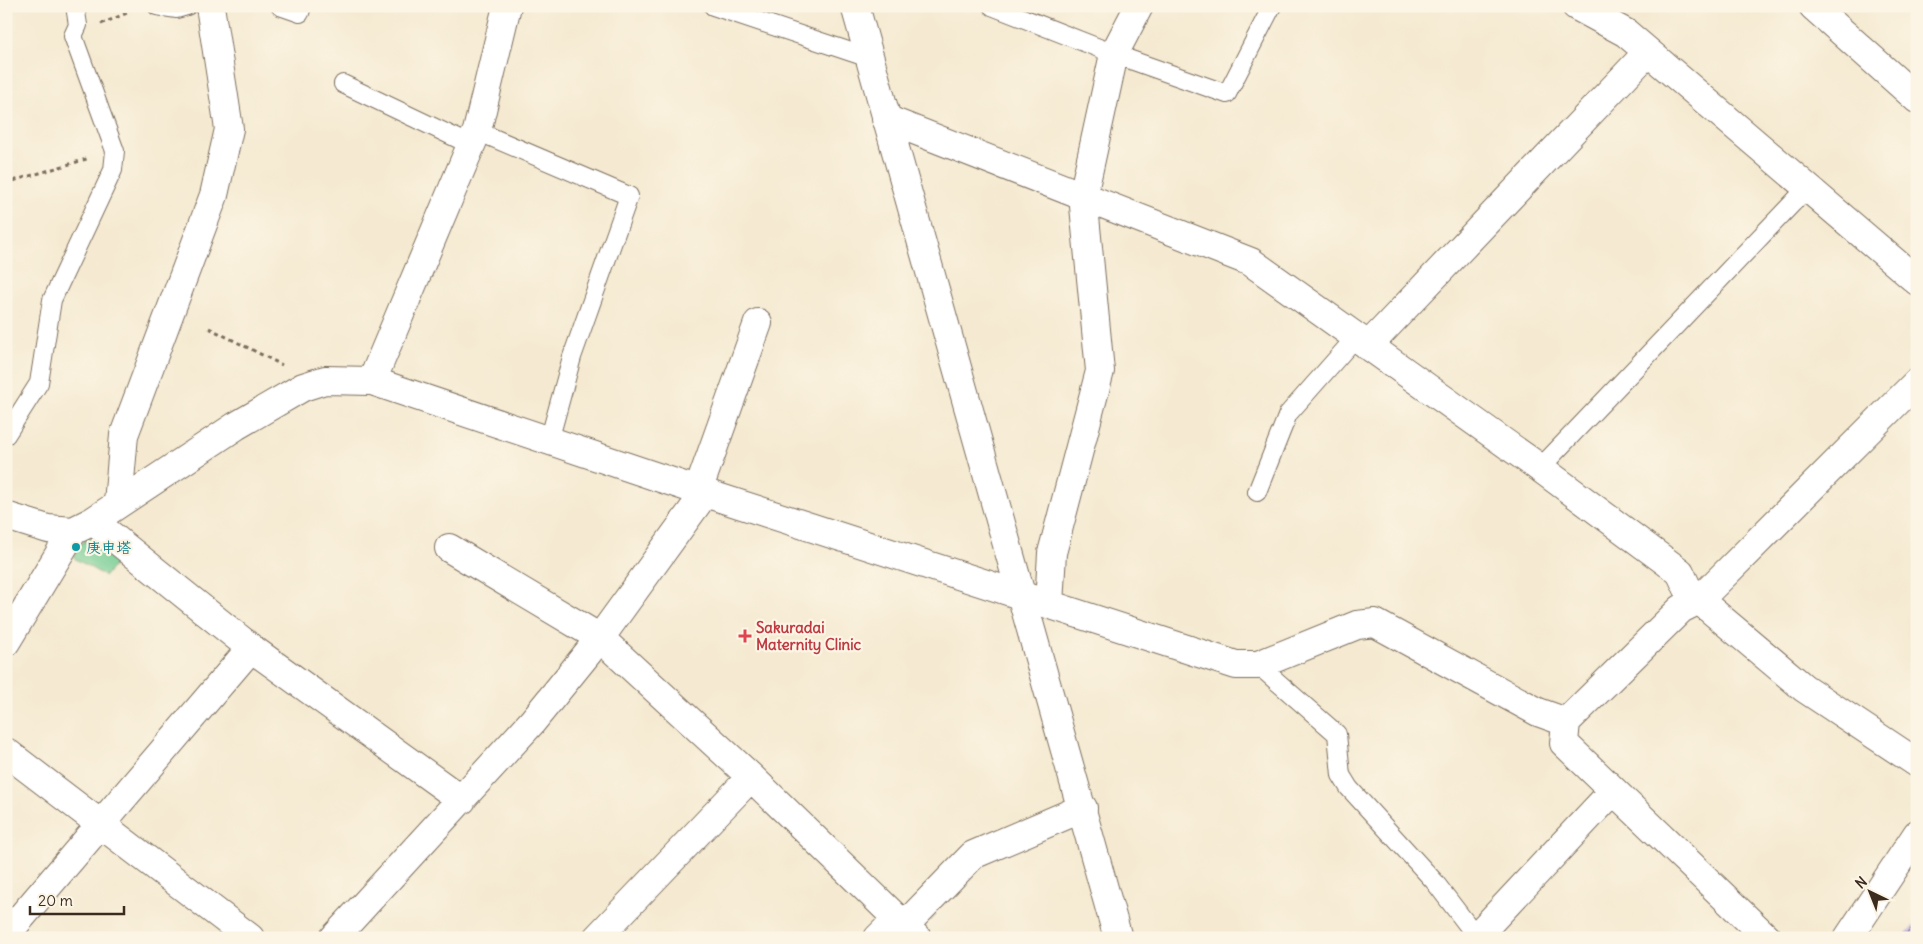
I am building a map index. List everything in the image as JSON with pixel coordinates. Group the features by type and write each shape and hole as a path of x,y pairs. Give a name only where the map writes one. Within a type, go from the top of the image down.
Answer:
{"street":[{"path":"118,503 124,435 214,195 229,130 210,6"},
{"path":"372,381 474,138 507,6"},
{"path":"855,6 1083,808 1118,938"},
{"path":"1049,604 1052,553 1100,371 1082,196 1114,54 1139,6"},
{"path":"1576,6 1626,33 1917,281"},
{"path":"1813,6 1917,98"},
{"path":"1362,342 1648,52"},
{"path":"886,119 1251,262 1540,468 1680,572 1687,587 1699,600 1804,688 1917,763"},
{"path":"334,938 532,722 600,638 701,492 758,323"},
{"path":"6,642 83,526 236,426 303,387 325,380 372,381 701,492 1236,665 1258,665 1357,625 1375,623 1538,712 1566,722"},
{"path":"1767,938 1564,743 1566,722 1681,609 1699,600 1917,382"},
{"path":"6,516 48,529 83,526 462,800"},
{"path":"449,548 600,638 751,777 907,927"},
{"path":"6,935 102,825 251,648"},
{"path":"6,752 250,938"},
{"path":"598,938 751,777"},
{"path":"1476,937 1613,791"},
{"path":"878,938 907,927 973,855 1083,808"},
{"path":"1848,938 1917,834"}],"lane":[{"path":"6,435 39,383 52,300 114,170 114,151 73,36 78,25 75,6"},
{"path":"157,6 177,8 187,6"},
{"path":"280,6 300,13 302,6"},
{"path":"713,6 869,58"},
{"path":"992,6 1114,54 1227,94 1272,6"},
{"path":"344,84 474,138 629,196 572,357 549,441"},
{"path":"1540,468 1807,188"},
{"path":"1257,492 1288,414 1362,342"},
{"path":"1258,665 1337,734 1341,775 1350,788 1434,881 1476,937"}],"path":[{"path":"6,183 114,151"},
{"path":"209,328 303,376 313,384"}],"green space":[{"path":"92,536 116,563 105,576 74,558 79,545"}],"building":[{"path":"1917,922 1917,938 1903,938"}],"place":[{"name":"庚申塔","path":"76,547"},
{"name":"Sakuradai Maternity Clinic","path":"745,636"}]}
